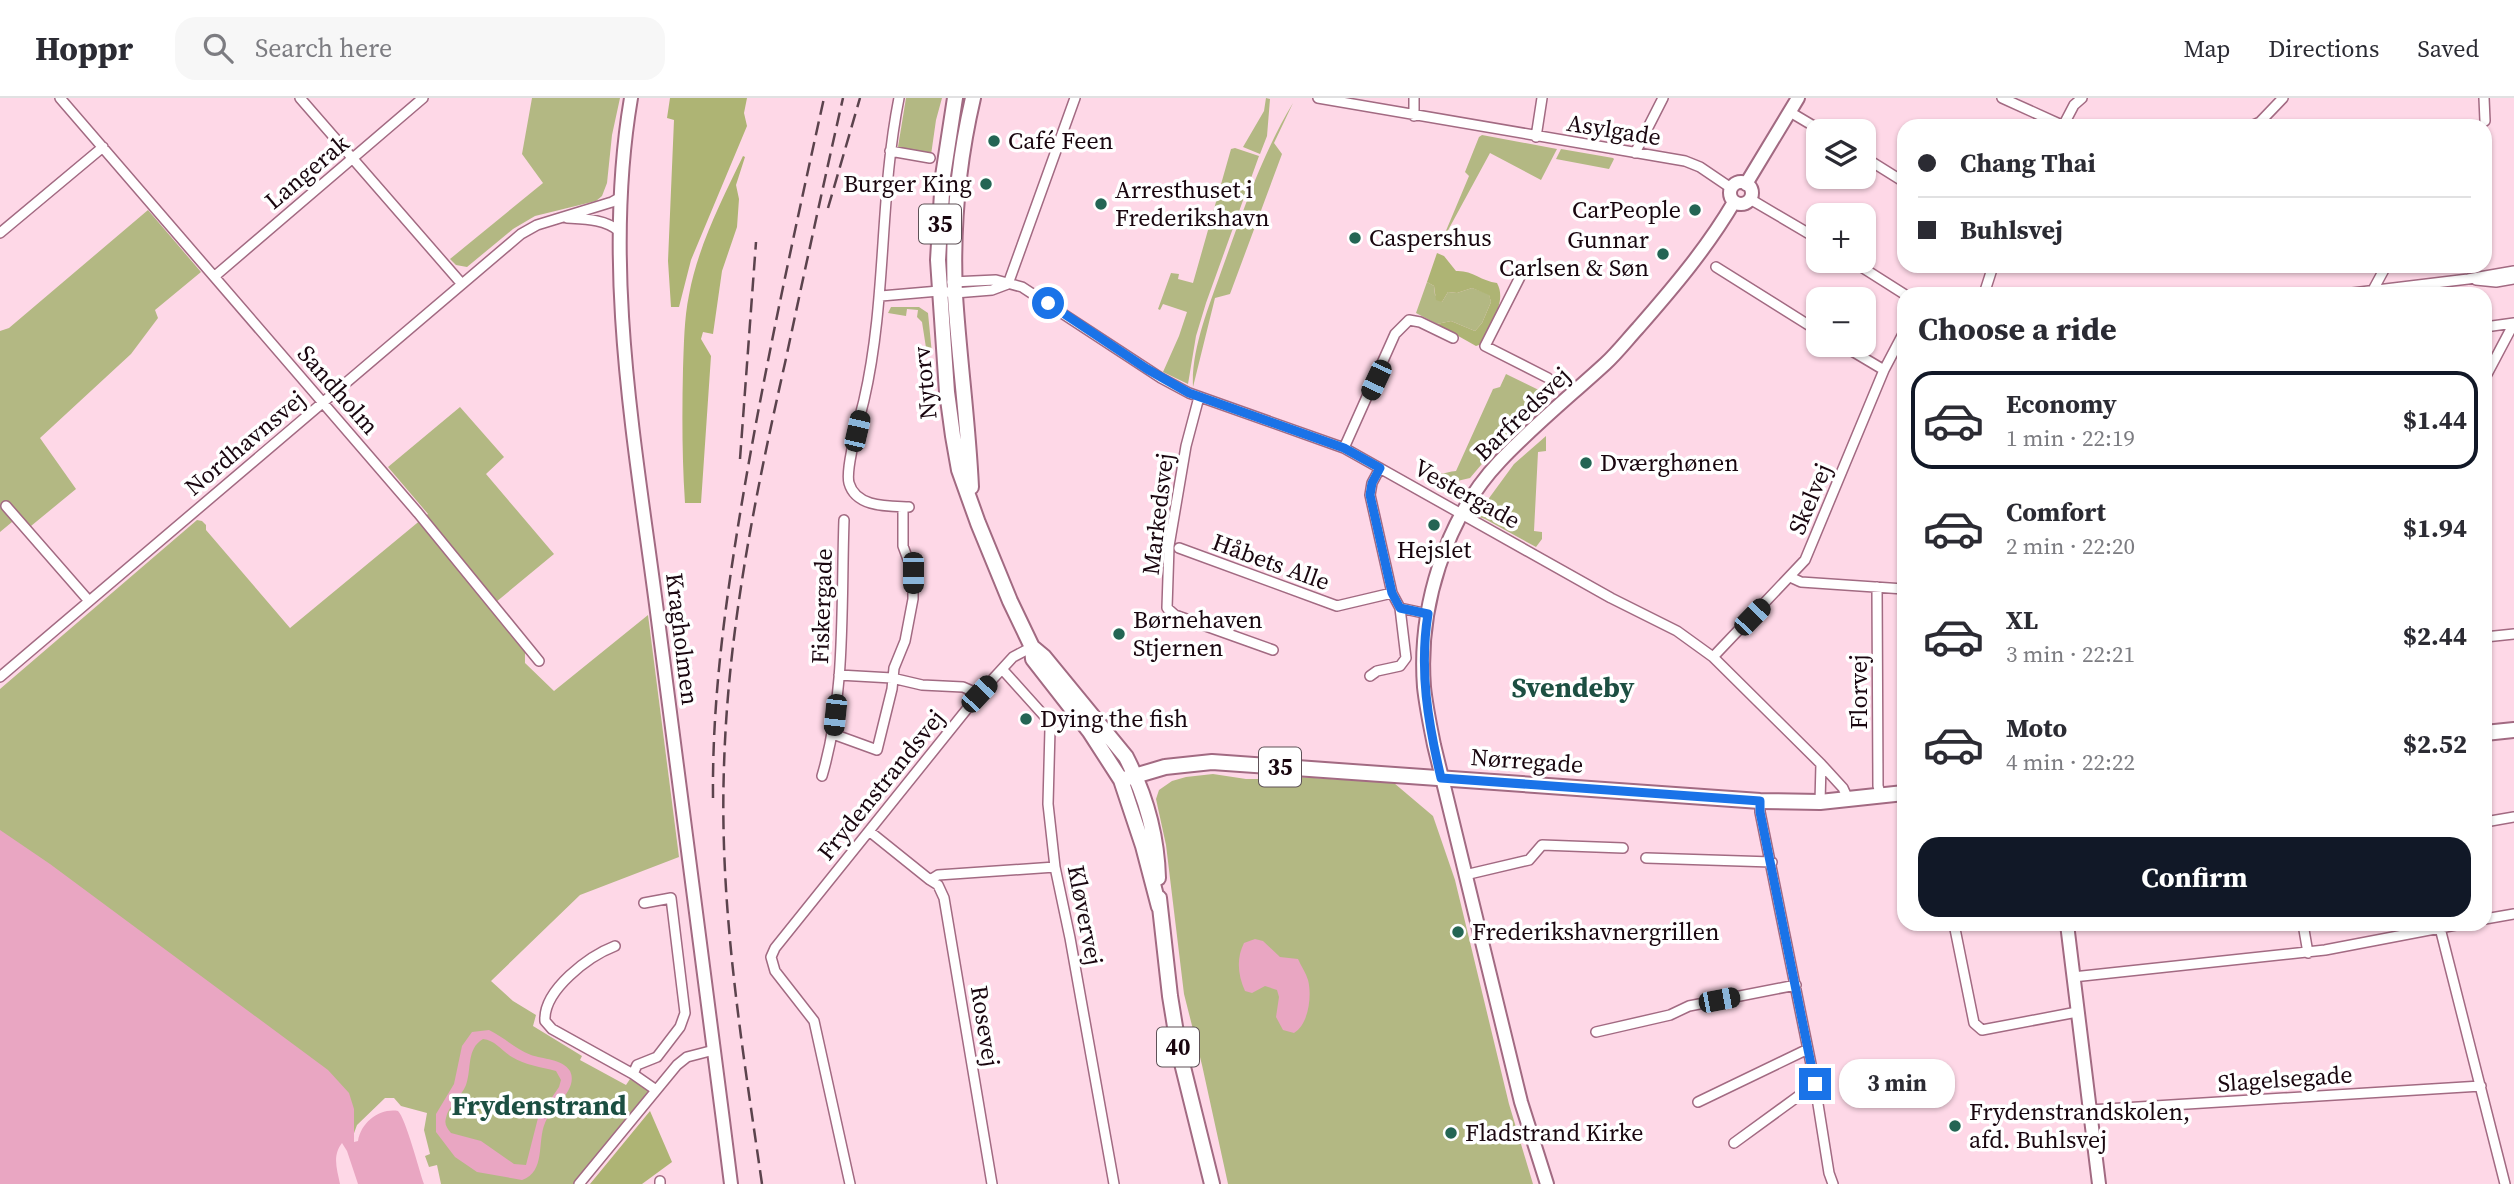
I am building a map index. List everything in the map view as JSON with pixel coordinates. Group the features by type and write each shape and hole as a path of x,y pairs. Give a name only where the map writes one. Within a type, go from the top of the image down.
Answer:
{"main road":[{"name":"35","path":"939,290 943,176 955,98"},
{"name":"35","path":"955,287 957,202 962,154 973,98"},
{"name":"Nytorv","path":"955,287 965,469"},
{"name":"Nytorv","path":"939,290 947,392 965,469"},
{"name":"35","path":"965,469 972,502 1010,601 1031,647 1044,657 1126,757 1128,778"},
{"path":"2492,732 2514,730"},
{"name":"Nørregade","path":"1128,778 1184,763 1212,762 1760,801 1819,802 1847,799"},
{"name":"40","path":"1128,778 1159,907 1179,1051 1212,1184"},
{"name":"35","path":"1847,799 1897,794"}],"street":[{"name":"Sandholm","path":"60,98 418,513 539,661"},
{"path":"300,98 461,283"},
{"name":"Langerak","path":"215,276 423,98"},
{"name":"Kragholmen","path":"631,98 619,231 620,293 634,438 731,1184"},
{"path":"833,734 877,750 892,689 894,668 905,641 913,599 913,573 903,546 906,507 863,501 853,491 849,482 857,431 872,367 881,296 890,151 899,98"},
{"path":"881,296 955,287 992,290 1008,284 1076,98"},
{"name":"Asylgade","path":"1318,98 1685,162 1700,167 1731,188"},
{"path":"1414,98 1414,116"},
{"path":"1536,137 1542,98"},
{"path":"1635,153 1663,98"},
{"path":"1746,184 1798,98"},
{"path":"2002,98 2041,119"},
{"path":"2067,119 2074,105 2082,98"},
{"path":"2263,119 2283,98"},
{"path":"2484,98 2485,119"},
{"path":"1790,112 1806,122"},
{"path":"0,233 103,147"},
{"path":"890,151 930,158"},
{"path":"1876,164 1897,178"},
{"path":"1736,183 1746,184 1751,189 1750,198 1741,204 1734,202 1731,188 1736,183"},
{"name":"Nordhavnsvej","path":"0,677 521,234 537,225 621,197"},
{"path":"1750,198 1806,232"},
{"name":"Barfredsvej","path":"1547,1184 1521,1102 1441,778 1424,685 1428,614 1435,580 1462,514 1498,463 1544,417 1608,362 1698,258 1734,202"},
{"name":"Nordhavnsvej","path":"562,217 592,220 612,225 619,231"},
{"path":"1716,267 1806,323"},
{"path":"2399,287 2514,271"},
{"path":"1522,273 1485,346 1548,378"},
{"path":"1871,273 1897,290"},
{"path":"2468,279 2496,282 2514,279"},
{"name":"Vestergade","path":"1008,284 1022,287 1161,378 1199,397 1344,448 1601,593 1676,631 1713,657 1821,764 1843,788 1847,799"},
{"path":"1344,448 1395,334 1403,323 1409,320 1420,322 1453,338"},
{"path":"2492,326 2514,323"},
{"path":"2492,365 2514,323"},
{"name":"Skelvej","path":"1713,657 1805,560 1884,370 1897,345"},
{"path":"1862,357 1884,370"},
{"name":"Markedsvej","path":"1199,397 1186,446 1169,546 1167,608 1175,615 1273,650"},
{"path":"1370,676 1377,671 1400,666 1405,661 1400,608 1392,593 1370,495 1372,483 1380,468"},
{"path":"6,506 89,601"},
{"name":"Fiskergade","path":"822,776 833,734 839,675 844,520"},
{"name":"Håbets Alle","path":"1179,548 1337,606 1392,593"},
{"path":"1790,577 1801,583 1897,588"},
{"name":"Florvej","path":"1877,587 1878,786 1881,796"},
{"path":"1400,608 1428,614"},
{"path":"2492,636 2514,634"},
{"name":"Frydenstrandsvej","path":"850,1184 814,1021 775,971 771,957 785,934 979,694 1013,657 1031,647"},
{"name":"Kløvervej","path":"1002,669 1047,719 1050,729 1048,804 1055,867 1114,1184"},
{"path":"839,675 892,678 922,685 963,687 979,694"},
{"path":"1819,802 1821,764"},
{"path":"1760,801 1833,1184"},
{"path":"2492,821 2514,817"},
{"path":"869,831 930,880 938,874 1055,867"},
{"path":"1465,876 1530,860 1542,845 1623,848"},
{"path":"1646,858 1772,862"},
{"name":"Rosevej","path":"930,880 938,885 944,898 992,1184"},
{"path":"633,1074 637,1065 657,1057 680,1027 685,1013 671,898 644,903"},
{"path":"2492,918 2514,914"},
{"path":"1955,931 1973,1023 1982,1030 2077,1012"},
{"path":"2068,931 2099,1184"},
{"path":"2304,931 2308,953"},
{"path":"2073,977 2308,953 2407,931"},
{"path":"2441,931 2505,1184"},
{"path":"615,946 593,958 559,986 548,1005 545,1021 552,1029 633,1074 656,1090"},
{"path":"1596,1032 1670,1015 1689,1006 1796,985"},
{"path":"1698,1102 1808,1049"},
{"path":"579,1184 677,1065 687,1057 714,1050"},
{"path":"1734,1143 1815,1084"},
{"name":"Slagelsegade","path":"2090,1110 2482,1086"}],"green space":[{"path":"532,98 620,98 612,135 607,183 602,196 596,201 535,216 513,229 467,267 456,265 450,259 543,183 522,154"},
{"path":"670,98 747,98 744,113 747,126 691,260 679,307 671,307 668,261 674,120 667,118"},
{"path":"906,98 942,98 931,155 898,147"},
{"path":"1266,98 1270,99 1267,136 1260,154 1243,147 1264,111"},
{"path":"1293,103 1274,143 1282,154 1230,294 1215,298 1193,387 1198,343 1211,299 1253,186"},
{"path":"1482,135 1557,149 1541,180 1490,153 1440,245 1469,176 1465,172"},
{"path":"1231,149 1259,156 1206,303 1196,336 1188,384 1163,372 1187,312 1163,304 1160,310 1158,309 1171,273 1179,274 1178,279 1193,283"},
{"path":"1561,149 1614,159 1609,169 1556,159"},
{"path":"743,156 745,157 736,185 739,199 737,227 722,271 713,334 703,332 701,339 711,356 701,503 685,503 682,403 687,304 705,241"},
{"path":"148,210 201,272 155,310 158,318 131,354 40,438 76,489 31,526 12,522 0,532 0,331 9,328"},
{"path":"1437,253 1444,256 1456,271 1467,272 1497,283 1500,291 1499,306 1482,344 1476,346 1437,324 1451,321 1475,331 1482,323 1491,302 1489,295 1472,288 1457,293 1448,292 1442,302 1436,300 1434,286 1427,282"},
{"path":"1427,282 1434,286 1435,295 1442,302 1448,292 1457,293 1472,288 1489,294 1491,302 1482,323 1475,331 1451,321 1437,324 1416,313"},
{"path":"891,307 919,307 928,313 932,354 927,354 922,322 917,317 918,310 907,309 906,316 888,313"},
{"path":"1506,374 1551,396 1498,445 1470,478 1436,486 1429,482 1433,473 1456,471 1493,389 1500,387"},
{"path":"460,407 504,457 486,474 554,554 490,607 525,649 525,663 554,691 648,615 679,857 580,895 491,981 513,1001 536,1015 533,1026 582,1056 580,1060 626,1085 630,1079 649,1091 573,1184 441,1184 437,1165 429,1167 425,1156 430,1154 424,1130 427,1113 401,1106 394,1098 385,1098 357,1125 353,1136 354,1122 0,1184 0,689 197,520 206,525 206,530 290,628 428,514 388,467"},
{"path":"1546,436 1546,451 1538,452 1534,531 1542,532 1542,539 1536,547 1476,516 1514,464"},
{"path":"1213,774 1246,779 1298,777 1394,783 1433,816 1455,880 1509,1104 1533,1184 1228,1184 1184,994 1166,845 1156,799 1159,790 1172,781"},
{"path":"650,1111 672,1162 642,1184 590,1184"}],"shaded area":[{"path":"0,830 328,1070 349,1093 354,1109 354,1142 358,1141 363,1128 372,1118 385,1112 398,1111 424,1184 358,1184 342,1143 336,1158 340,1184 0,1184"},
{"path":"1255,939 1263,941 1280,957 1298,959 1307,977 1310,993 1308,1009 1303,1023 1294,1033 1283,1030 1276,1017 1279,997 1277,990 1265,986 1252,993 1245,991 1239,973 1240,955 1244,943"},
{"path":"489,1030 525,1052 557,1062 570,1071 572,1078 568,1092 545,1123 535,1170 522,1180 477,1172 455,1157 436,1132 436,1114 454,1084 462,1046 472,1032","holes":["483,1039 517,1060 556,1071 561,1080 538,1118 526,1165 514,1164 481,1141 451,1133 447,1128 449,1109 466,1085 474,1048"]}],"railway":[{"path":"713,798 717,689 735,544 769,353 824,98"},
{"path":"762,1184 740,1028 725,871 723,819 727,715 737,613 754,513 843,98"},
{"path":"828,208 860,98"},
{"path":"740,459 756,242"}],"place":[{"name":"Café Feen","path":"994,141"},
{"name":"Burger King","path":"986,184"},
{"name":"Arresthuset i Frederikshavn","path":"1101,204"},
{"name":"CarPeople","path":"1695,210"},
{"name":"Caspershus","path":"1355,238"},
{"name":"Gunnar Carlsen & Søn","path":"1663,254"},
{"name":"Dværghønen","path":"1586,463"},
{"name":"Hejslet","path":"1434,525"},
{"name":"Børnehaven Stjernen","path":"1119,634"},
{"name":"Dying the fish","path":"1026,719"},
{"name":"Frederikshavnergrillen","path":"1458,932"},
{"name":"Frydenstrandskolen, afd. Buhlsvej","path":"1955,1126"},
{"name":"Fladstrand Kirke","path":"1451,1133"}],"district":[{"name":"Svendeby","path":"1573,687"},
{"name":"Frydenstrand","path":"539,1105"}],"route":[{"path":"1048,303 1161,378 1189,393 1344,448 1380,468 1370,488 1370,495 1394,600 1400,608 1428,614 1424,685 1441,778 1760,801 1815,1084"}]}
